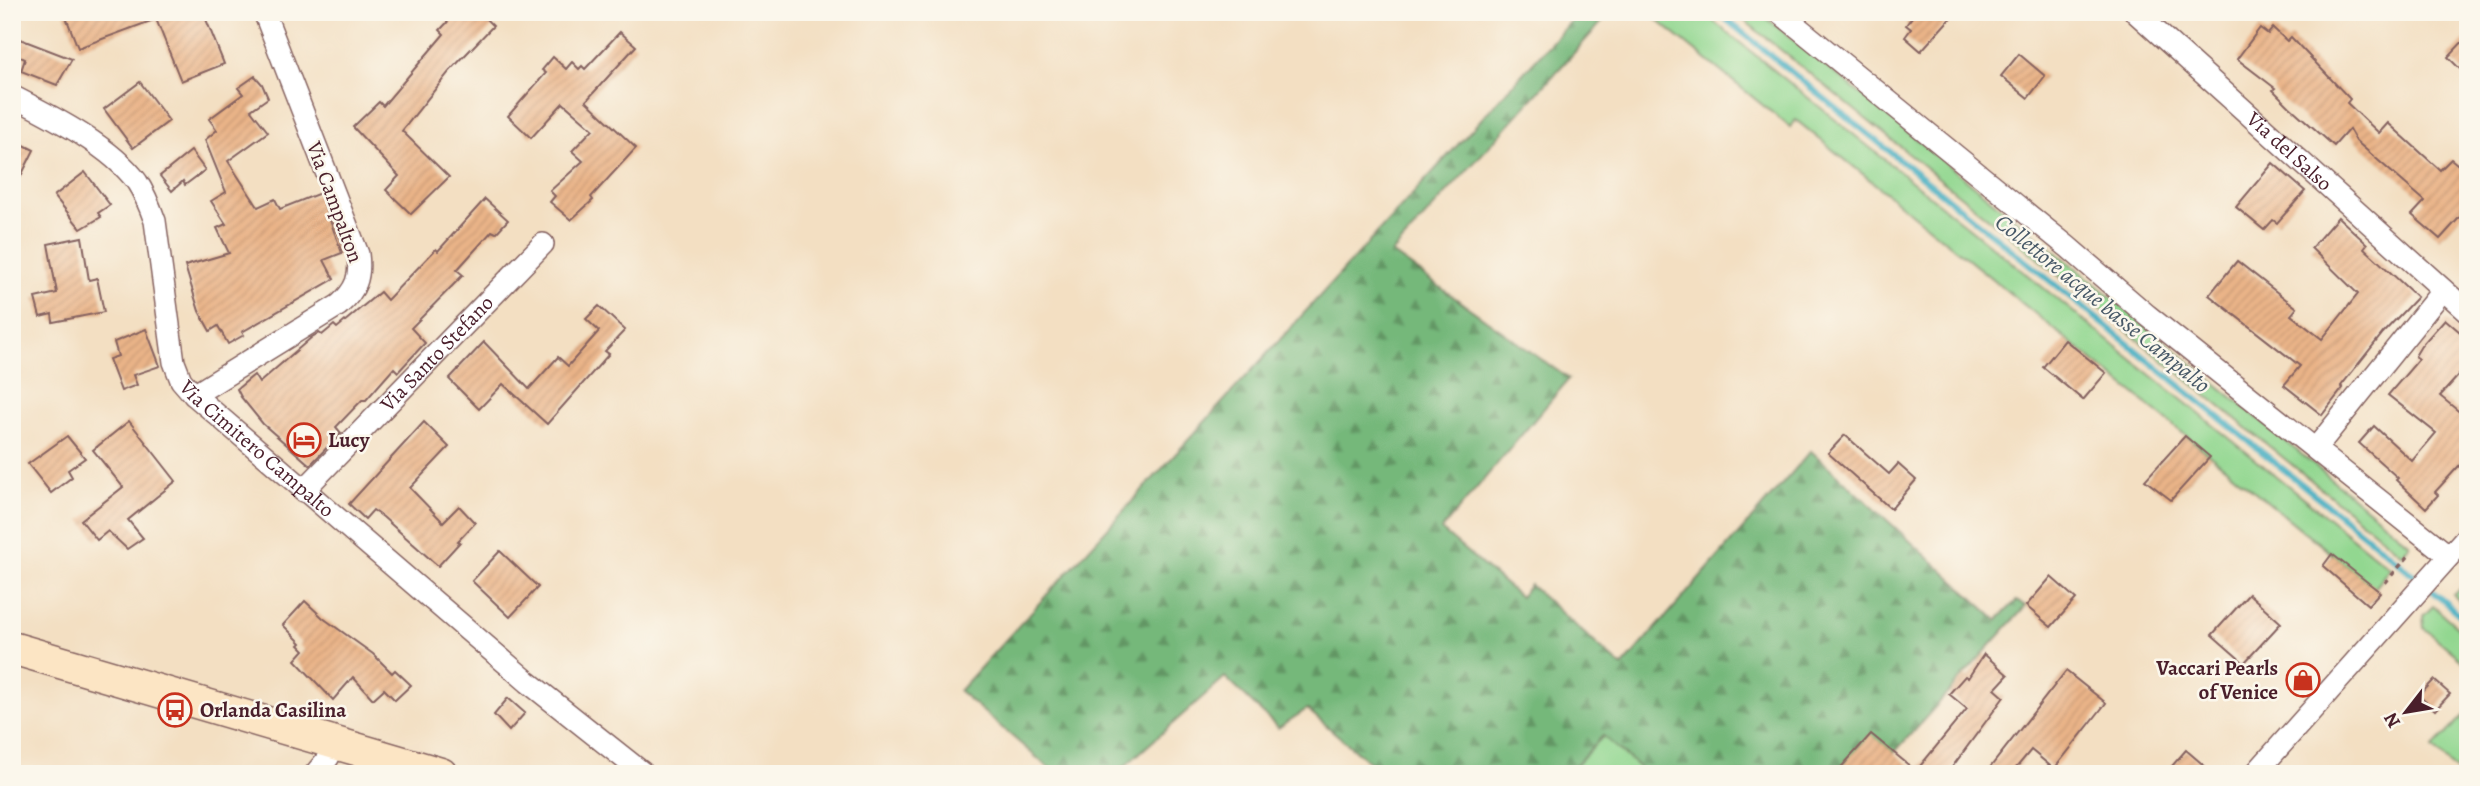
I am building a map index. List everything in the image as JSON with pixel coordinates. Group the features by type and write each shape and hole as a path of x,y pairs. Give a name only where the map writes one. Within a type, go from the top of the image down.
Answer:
{"main road":[{"path":"12,648 441,774"}],"street":[{"name":"Via Campalton","path":"194,396 339,305 357,284 360,270 358,254 264,12"},
{"path":"1779,12 2068,247 2147,315 2316,448 2452,561"},
{"name":"Via del Salso","path":"2135,12 2468,312"},
{"name":"Via Cimitero Campalto","path":"12,96 48,114 106,152 136,182 147,200 155,221 174,362 181,380 194,396 606,746 644,774"},
{"name":"Via Santo Stefano","path":"303,491 542,244"},
{"path":"2316,448 2443,290"},
{"path":"2255,774 2408,602 2452,561 2468,540"},
{"path":"315,774 336,743"},
{"name":"Via Cimitero Campalto","path":"606,746 632,774"}],"path":[{"path":"2385,583 2417,546"}],"green space":[{"path":"1579,12 1611,12 1392,253 1569,379 1441,530 1520,597 1530,585 1622,667 1811,451 1997,620 2016,601 2026,606 1894,753 1871,735 1837,771 1840,774 1647,774 1603,736 1567,774 1383,774 1307,709 1278,728 1225,677 1116,774 1056,774 959,691"},
{"path":"1647,12 1702,12 2390,568 2374,588 1796,120 1790,127"},
{"path":"1734,12 1759,12 2082,273 2410,544 2402,554"},
{"path":"2468,581 2468,608 2453,595"},
{"path":"2433,606 2468,636 2468,665 2424,628 2423,616"},
{"path":"2468,711 2468,774 2460,774 2433,748"},
{"path":"1603,736 1647,774 1567,774"}],"building":[{"path":"64,12 203,12 224,64 181,81 156,19 78,48"},
{"path":"457,12 479,12 493,26 449,72 402,131 449,177 411,214 386,190 399,176 353,127 379,102 383,106 444,34 440,30"},
{"path":"1916,12 1956,12 1921,51 1905,37 1911,29 1906,25"},
{"path":"2260,28 2268,34 2273,28 2287,41 2291,37 2350,99 2347,103 2379,133 2388,123 2440,170 2451,159 2468,173 2468,208 2440,239 2412,215 2425,201 2356,141 2349,129 2334,146 2290,107 2273,90 2275,88 2237,59"},
{"path":"620,32 636,46 586,101 636,148 591,197 593,200 571,220 550,202 555,196 550,191 583,161 572,151 593,129 563,103 531,138 508,116 546,73 542,70 553,57 566,69 572,62 579,69 582,66 585,69"},
{"path":"12,36 72,59 57,85 21,71 25,59 12,53"},
{"path":"2468,36 2468,77 2448,57"},
{"path":"2019,54 2045,76 2028,98 2001,76"},
{"path":"255,76 268,98 251,110 268,132 228,161 258,207 275,199 280,209 320,193 342,253 324,260 334,279 242,332 244,335 228,344 218,326 210,331 199,311 185,266 229,253 217,228 226,224 211,201 226,192 205,140 217,130 209,119 243,94 238,88"},
{"path":"140,82 169,121 133,148 104,109"},
{"path":"12,139 34,150 12,194"},
{"path":"191,151 205,170 185,185 183,181 172,191 160,176"},
{"path":"2273,163 2305,191 2277,223 2273,220 2264,230 2236,207"},
{"path":"85,172 110,205 98,213 101,217 81,229 54,196"},
{"path":"485,199 508,220 496,233 492,231 457,270 463,275 411,328 425,343 398,372 394,368 366,400 362,400 336,427 341,433 310,465 263,424 237,389 254,375 259,383 312,337 319,333 322,335 334,325 337,328 380,292 387,300 436,249 438,251"},
{"path":"2338,217 2367,244 2364,248 2417,297 2383,333 2322,415 2284,385 2300,366 2209,295 2237,261 2297,308 2291,315 2322,339 2358,294 2311,248"},
{"path":"82,237 89,280 97,278 104,312 53,322 52,314 40,317 35,298 57,293 48,244"},
{"path":"599,306 625,330 605,351 609,354 547,424 503,384 479,409 449,379 484,342 529,389 558,357 568,366 599,331 586,319"},
{"path":"2445,319 2468,339 2468,365 2440,396 2468,419 2468,456 2435,492 2438,495 2426,508 2359,443 2374,426 2412,461 2436,433 2388,395 2419,359 2415,356 2421,346"},
{"path":"146,329 160,366 133,375 137,385 121,391 109,359 118,356 114,342"},
{"path":"2065,340 2106,373 2083,400 2043,367"},
{"path":"129,421 176,481 128,520 143,538 127,549 108,531 97,540 81,520 123,487 93,450"},
{"path":"424,422 449,447 410,488 443,522 459,506 475,523 438,566 373,510 365,519 349,504"},
{"path":"1845,435 1889,474 1898,464 1916,480 1891,509 1828,453"},
{"path":"67,436 85,458 68,470 72,477 51,493 28,464"},
{"path":"2185,436 2210,457 2171,500 2145,480"},
{"path":"500,551 538,587 510,617 472,581"},
{"path":"2332,554 2380,592 2368,605 2323,566"},
{"path":"2051,577 2076,599 2051,627 2026,606"},
{"path":"2249,594 2281,623 2244,663 2212,635"},
{"path":"305,601 323,618 373,654 392,673 395,670 411,685 395,700 384,689 373,699 353,677 333,700 295,660 304,650 299,645 301,643 283,625"},
{"path":"1984,654 2008,675 1995,689 2004,697 1947,774 1835,774 1871,734 1916,771 1967,709 1949,694 1965,676 1968,678"},
{"path":"2066,671 2106,703 2054,769 2031,750 2011,774 1985,774"},
{"path":"2434,680 2450,694 2435,710 2419,696"},
{"path":"508,698 525,713 509,731 494,715"},
{"path":"2186,750 2214,774 2165,774"}],"waterway":[{"name":"Collettore acque basse Campalto","path":"1717,12 2397,561 2468,622"}],"place":[{"name":"Lucy","path":"304,440"},
{"name":"Vaccari Pearls of Venice","path":"2303,680"},
{"name":"Orlanda Casilina","path":"175,710"}]}
